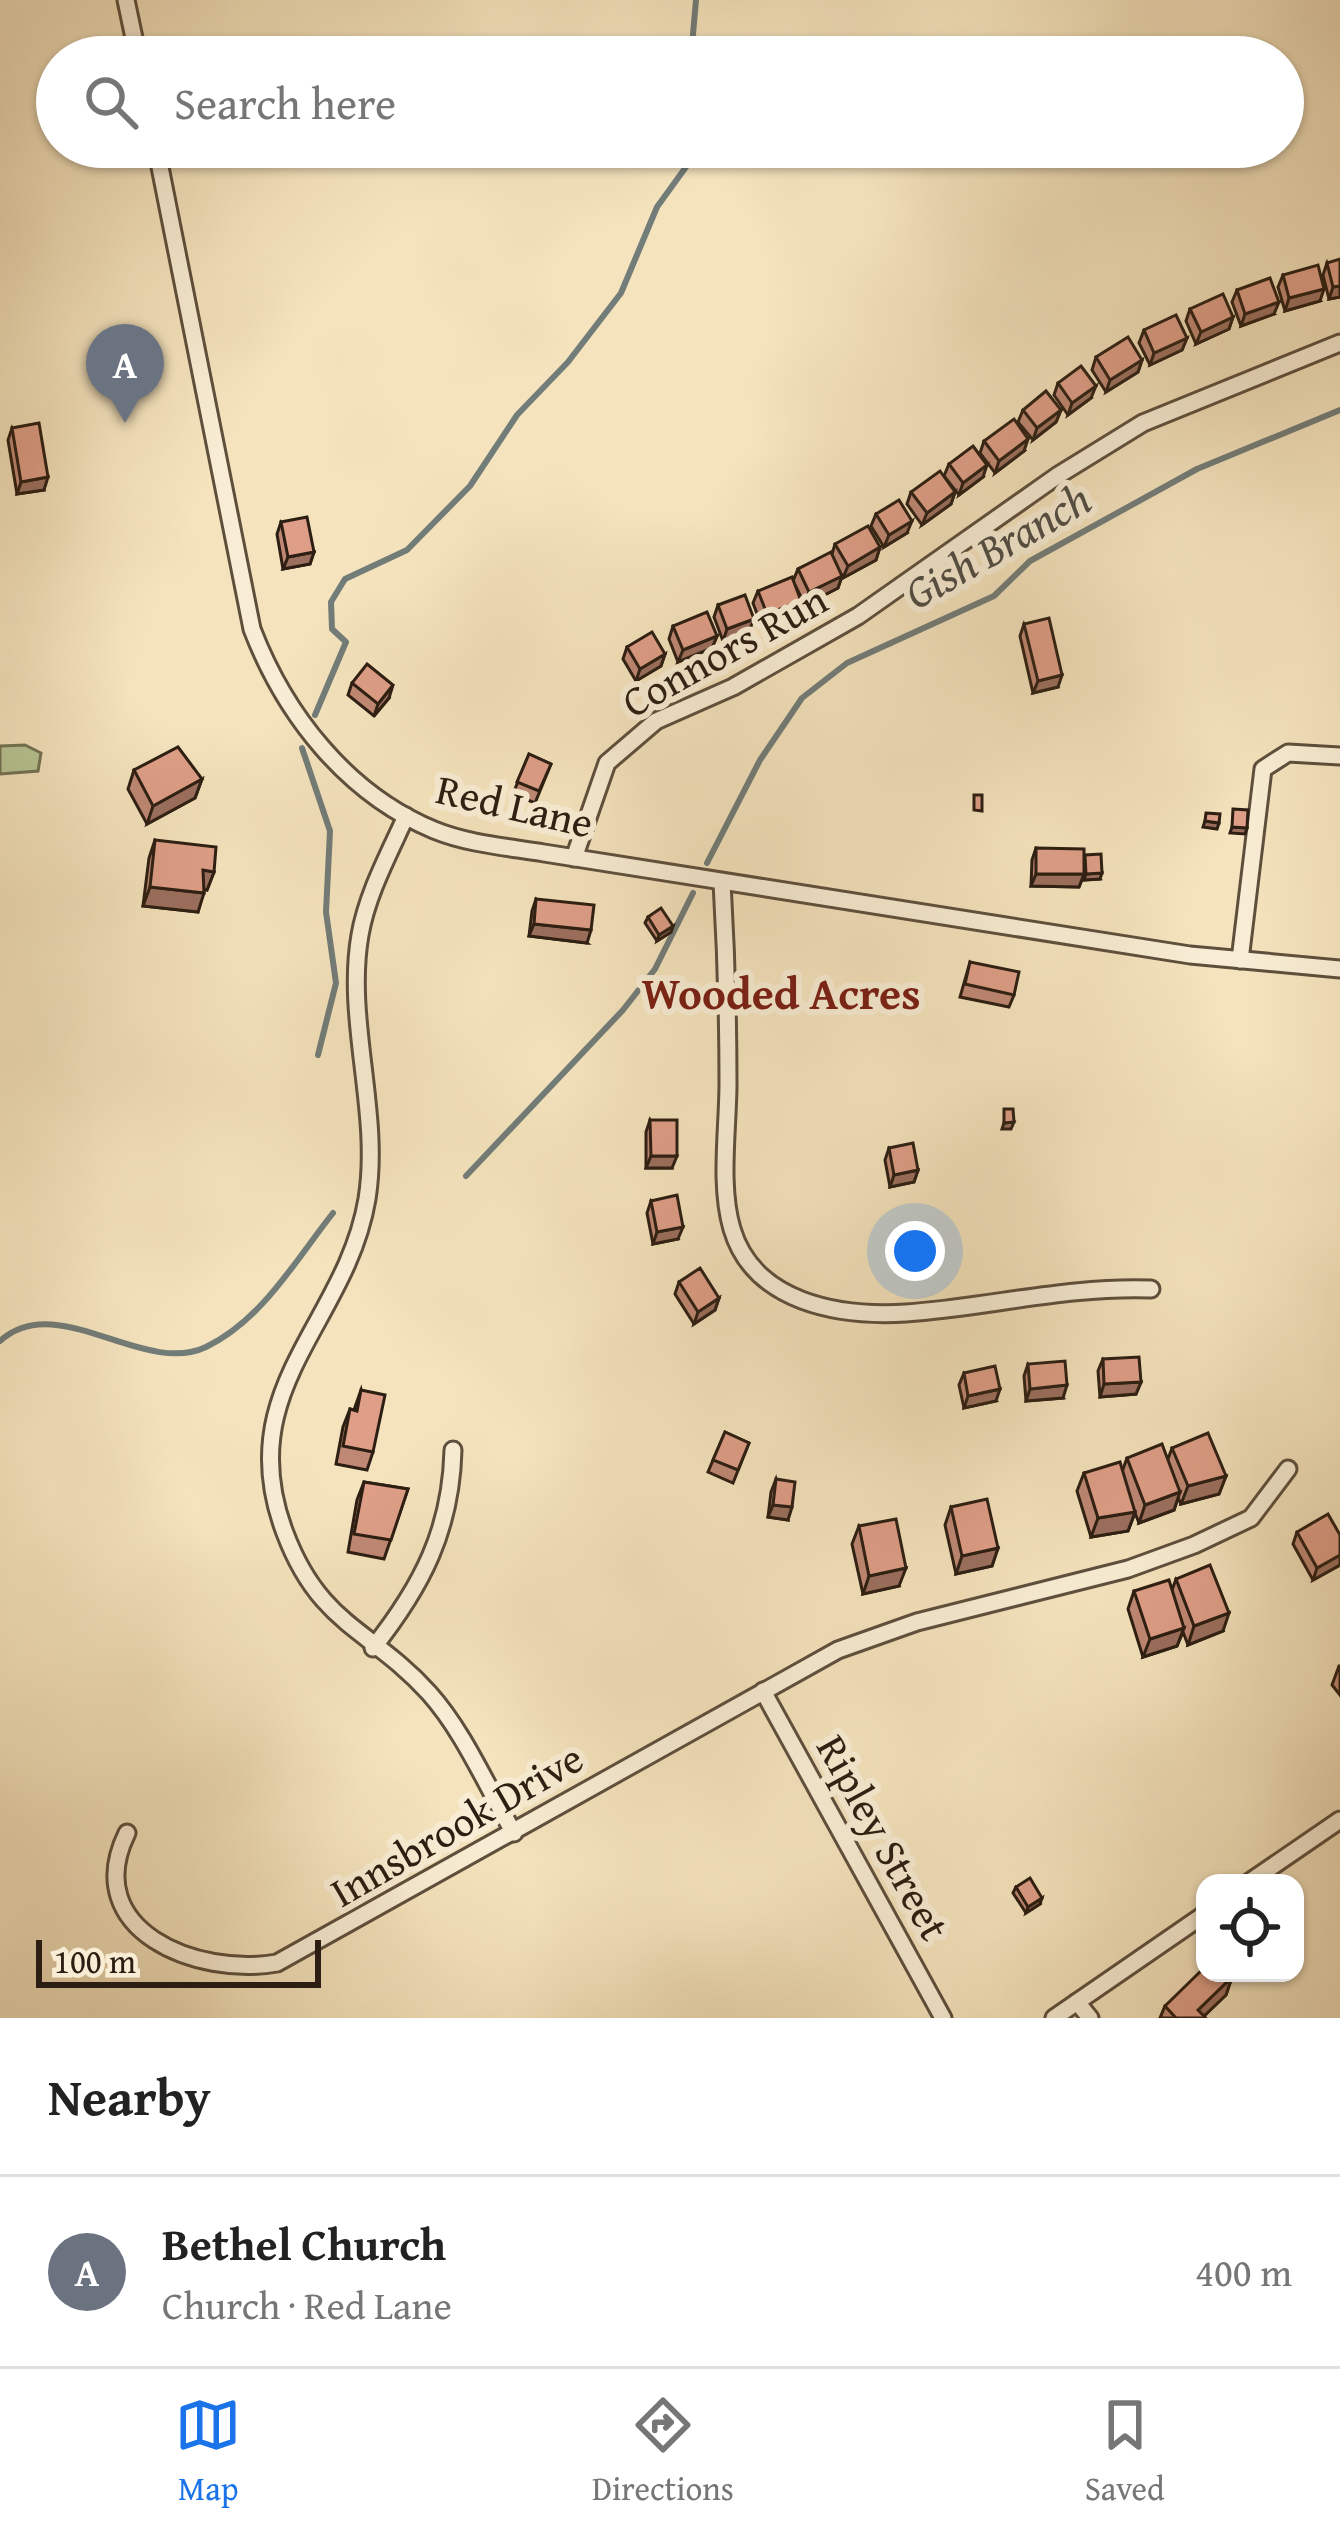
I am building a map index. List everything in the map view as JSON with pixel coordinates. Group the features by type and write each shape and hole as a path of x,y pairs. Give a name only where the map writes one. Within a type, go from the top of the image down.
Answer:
{"street":[{"path":"126,0 134,36"},
{"name":"Red Lane","path":"160,168 240,583 266,664 301,722 335,761 406,816 461,838 722,883 1240,960 1340,969"},
{"name":"Connors Run","path":"574,858 607,763 656,721 733,687 858,616 1057,476 1143,423 1340,343"},
{"path":"1240,960 1263,770 1288,753 1340,756"},
{"path":"406,816 359,936 367,1198 347,1263 283,1385 272,1436 275,1498 296,1559 325,1604 431,1695 514,1833"},
{"path":"722,883 729,991 728,1205 740,1249 762,1279 800,1300 870,1313 1078,1289 1151,1288"},
{"path":"373,1648 420,1584 437,1548 452,1483 453,1450"},
{"name":"Innsbrook Drive","path":"127,1833 116,1882 130,1916 163,1946 185,1958 226,1967 277,1963 301,1954 763,1690 881,1633 1128,1569 1194,1545 1251,1518 1288,1468"},
{"name":"Ripley Street","path":"763,1690 943,2018"},
{"path":"1261,1874 1340,1820"},
{"path":"1054,2018 1196,1919"},
{"path":"1077,2002 1090,2018"}],"green space":[{"path":"25,745 41,753 38,771 0,774 0,746"}],"building":[{"path":"1340,259 1340,286 1333,287 1327,263"},
{"path":"1318,265 1324,289 1289,298 1283,275"},
{"path":"1270,278 1279,302 1245,314 1237,290"},
{"path":"1223,294 1233,317 1201,332 1190,309"},
{"path":"1176,315 1187,338 1154,353 1144,330"},
{"path":"1128,337 1142,360 1110,380 1096,357"},
{"path":"1081,366 1096,386 1072,403 1058,383"},
{"path":"1046,391 1061,410 1037,428 1023,410"},
{"path":"1014,419 1028,439 999,461 984,441"},
{"path":"39,423 48,477 21,482 12,428"},
{"path":"973,446 987,465 963,483 949,464"},
{"path":"940,471 955,492 927,513 911,492"},
{"path":"899,500 912,521 889,535 876,514"},
{"path":"307,517 314,552 288,557 281,522"},
{"path":"868,526 880,547 848,566 835,544"},
{"path":"831,552 842,576 809,592 798,569"},
{"path":"792,577 801,601 767,614 758,591"},
{"path":"745,595 754,619 727,629 718,605"},
{"path":"707,612 717,636 683,650 673,626"},
{"path":"1049,618 1062,675 1038,681 1024,624"},
{"path":"652,632 665,654 640,669 627,647"},
{"path":"367,664 393,685 378,704 352,683"},
{"path":"178,747 202,779 153,806 134,770"},
{"path":"529,754 551,764 539,791 517,782"},
{"path":"974,795 982,795 982,811 974,810"},
{"path":"1233,809 1248,810 1247,828 1232,827"},
{"path":"1206,813 1220,814 1219,823 1205,821"},
{"path":"155,840 216,847 214,872 203,870 204,893 150,887"},
{"path":"1036,848 1084,849 1084,874 1036,874"},
{"path":"1101,854 1102,873 1086,874 1085,855"},
{"path":"536,899 594,905 591,930 534,924"},
{"path":"661,908 673,926 659,935 648,917"},
{"path":"970,962 1019,972 1014,995 965,984"},
{"path":"1004,1109 1013,1109 1014,1122 1004,1123"},
{"path":"650,1120 677,1120 677,1156 651,1156"},
{"path":"913,1143 918,1170 894,1175 889,1148"},
{"path":"677,1195 683,1227 657,1232 651,1201"},
{"path":"700,1268 719,1298 698,1312 679,1282"},
{"path":"1139,1357 1141,1382 1104,1384 1103,1359"},
{"path":"1065,1361 1067,1385 1030,1389 1028,1364"},
{"path":"995,1366 1000,1389 968,1396 964,1373"},
{"path":"361,1390 385,1395 373,1452 343,1446 350,1409 357,1411"},
{"path":"725,1432 749,1443 738,1470 713,1460"},
{"path":"1208,1433 1226,1476 1188,1486 1172,1448"},
{"path":"1162,1444 1180,1492 1145,1505 1127,1458"},
{"path":"1120,1462 1135,1512 1098,1518 1084,1473"},
{"path":"776,1479 795,1482 792,1507 773,1505"},
{"path":"364,1482 408,1489 391,1540 354,1534"},
{"path":"987,1499 998,1548 962,1556 951,1507"},
{"path":"1328,1514 1340,1535 1340,1555 1317,1568 1297,1532"},
{"path":"896,1519 906,1568 869,1576 859,1526"},
{"path":"1210,1565 1229,1613 1194,1626 1176,1579"},
{"path":"1169,1580 1184,1628 1150,1639 1134,1591"},
{"path":"1030,1878 1042,1898 1028,1907 1016,1887"},
{"path":"1196,1976 1196,1982 1227,1982 1198,2010 1203,2018 1176,2018 1165,2006"}],"waterway":[{"path":"693,36 696,0"},
{"path":"315,715 346,642 332,629 331,602 345,579 407,550 470,486 517,415 568,362 621,293 657,207 685,168"},
{"name":"Gish Branch","path":"707,863 760,760 802,698 847,663 994,596 1030,561 1197,469 1340,410"},
{"path":"302,748 330,831 326,912 336,983 318,1055"},
{"name":"Gish Branch","path":"466,1176 623,1010 655,969 693,893"},
{"name":"Gish Branch","path":"0,1341 23,1328 47,1324 155,1351 181,1353 206,1347 261,1305 333,1213"}],"place":[{"name":"Bethel Church","path":"125,423"}],"district":[{"name":"Wooded Acres","path":"781,992"}]}
